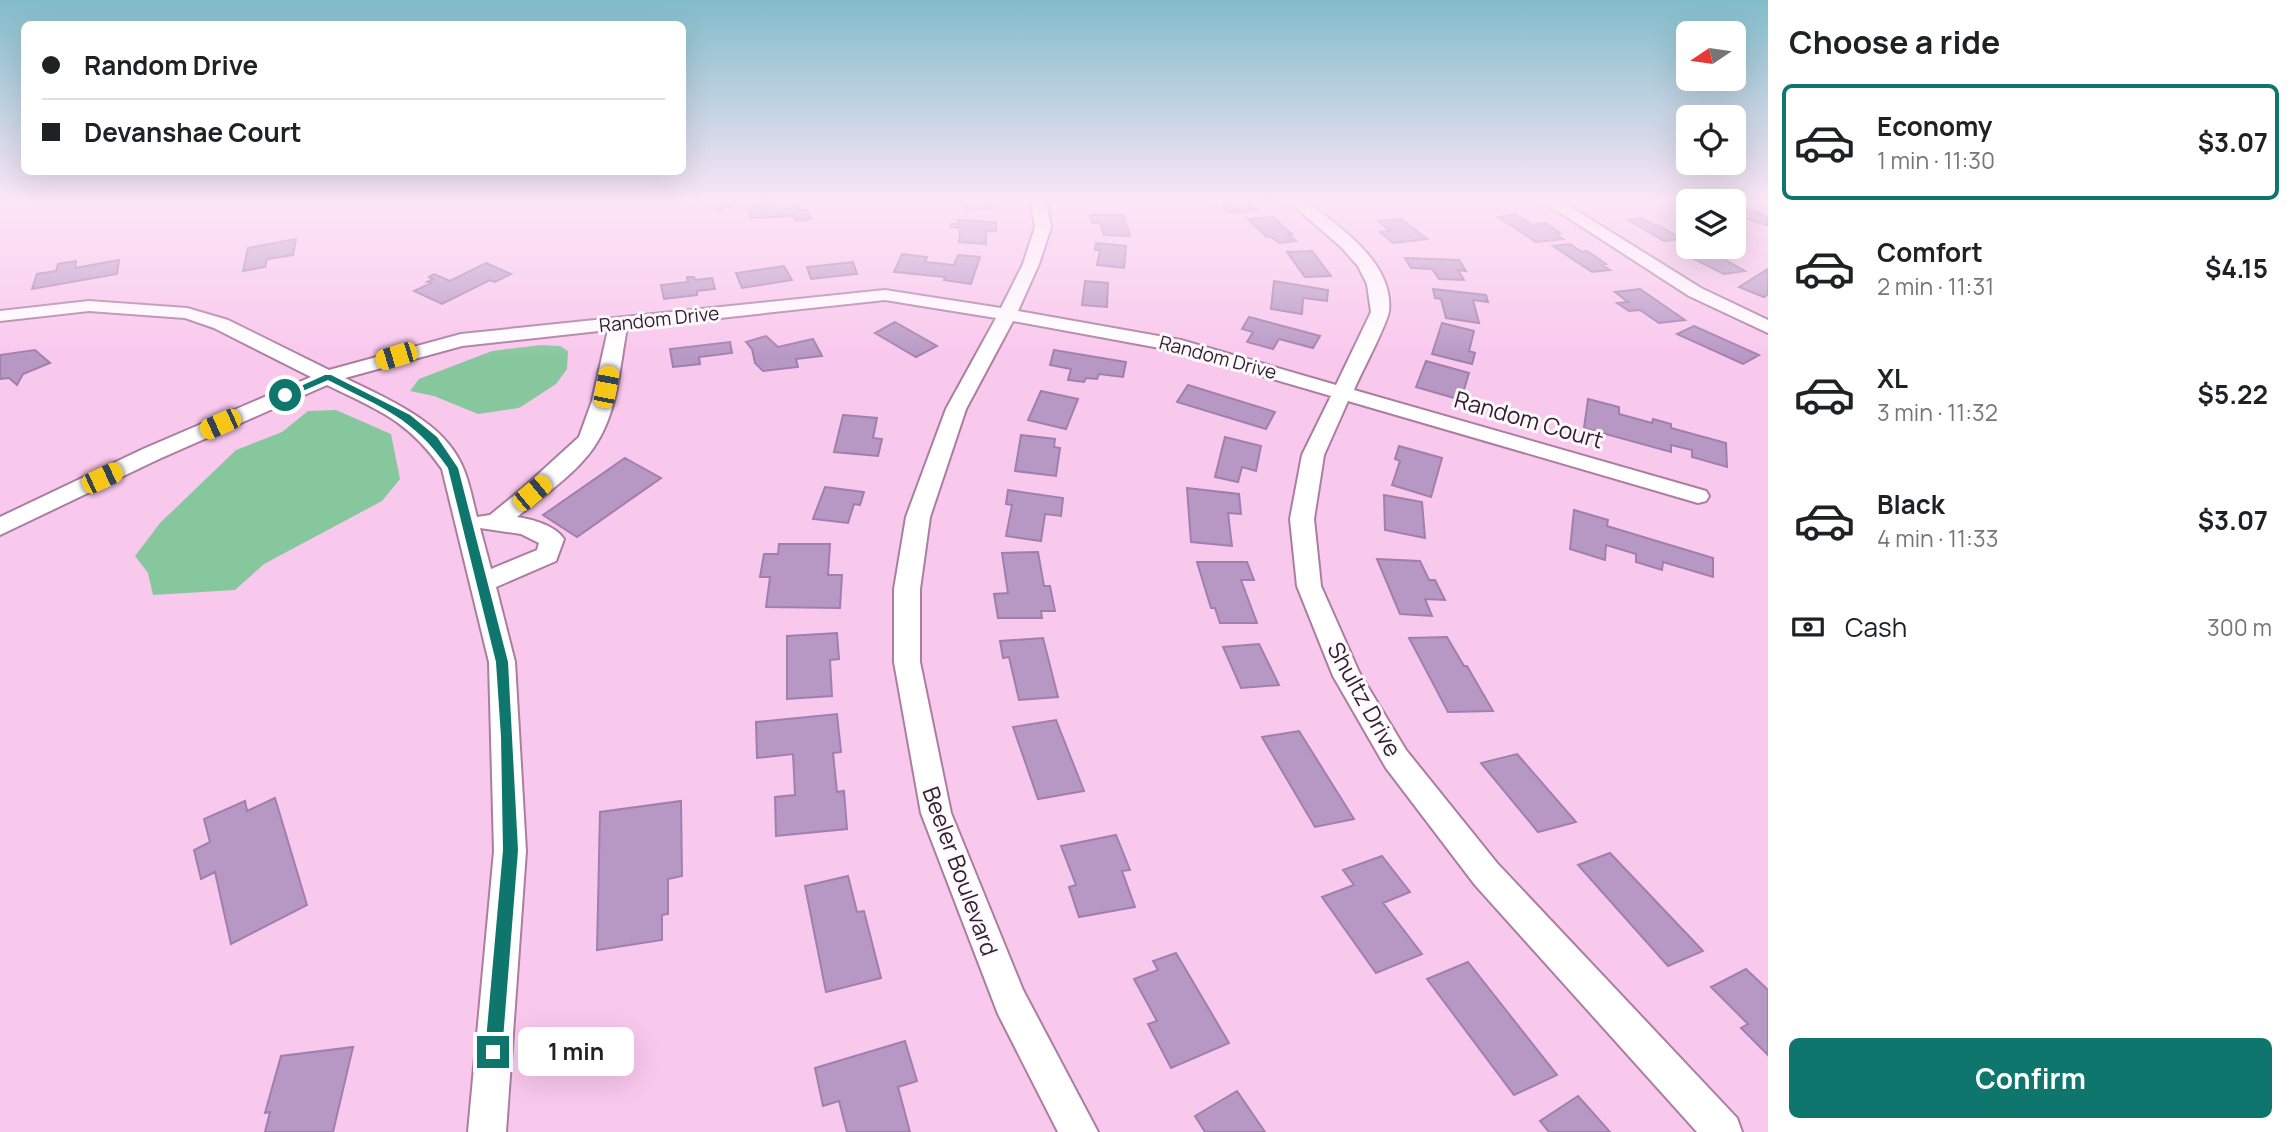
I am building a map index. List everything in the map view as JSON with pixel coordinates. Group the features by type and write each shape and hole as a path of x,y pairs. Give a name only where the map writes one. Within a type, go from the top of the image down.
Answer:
{"street":[{"name":"Beeler Boulevard","path":"1035,252 1007,315 956,410 918,517 907,589 907,662 936,813 1010,1002 1079,1132"},
{"name":"Shultz Drive","path":"1354,252 1372,275 1378,292 1380,312 1345,392 1313,455 1302,519 1309,586 1347,676 1396,759 1486,874 1723,1132"},
{"path":"1631,252 1695,292 1768,327"},
{"name":"Random Drive","path":"0,527 151,454 328,377 461,340 852,296 920,297 1007,315 1121,332 1345,392"},
{"path":"0,317 89,306 187,313 221,324 407,417 433,440 453,468 502,662 510,850 487,1132"},
{"path":"495,523 550,478 589,438 606,387 618,324"},
{"name":"Random Court","path":"1345,392 1698,496"},
{"path":"466,520 525,526 552,539 547,555 482,583"}],"shaded area":[{"path":"541,345 560,346 568,351 567,369 556,384 519,408 478,414 434,396 410,391 419,379 492,351"},
{"path":"336,410 391,434 400,479 382,501 264,564 235,590 153,595 148,573 135,556 160,523 236,450 282,432 308,411"}],"building":[{"path":"247,252 294,252 293,255 267,259 265,267 243,271"},
{"path":"1100,252 1125,252 1124,268 1097,265"},
{"path":"1287,252 1313,252 1331,276 1305,277"},
{"path":"1562,252 1588,252 1610,270 1592,272"},
{"path":"902,254 927,257 925,262 954,265 958,255 980,257 971,284 944,280 945,277 894,272"},
{"path":"1405,258 1459,260 1466,271 1458,270 1464,280 1439,279 1432,269 1411,268"},
{"path":"1694,259 1723,259 1745,271 1724,274"},
{"path":"119,260 117,274 32,289 37,274 56,271 58,264 76,261 75,268"},
{"path":"853,262 857,274 811,279 807,267"},
{"path":"486,263 511,274 495,282 490,280 442,304 414,291 431,283 427,282 433,279 429,277 434,274 450,281"},
{"path":"784,266 792,280 742,288 736,273"},
{"path":"1768,269 1768,294 1764,297 1739,287"},
{"path":"687,277 694,277 695,280 712,278 715,289 697,291 697,295 664,299 661,285 688,282"},
{"path":"1085,281 1108,283 1107,307 1082,305"},
{"path":"1274,281 1328,290 1327,301 1303,298 1302,314 1271,309"},
{"path":"1433,289 1486,295 1488,302 1473,300 1479,323 1446,318 1441,299 1435,298"},
{"path":"1640,289 1685,320 1659,323 1640,310 1629,311 1617,303 1628,302 1615,292"},
{"path":"1249,317 1320,336 1313,348 1279,339 1273,349 1247,342 1253,332 1242,329"},
{"path":"895,322 937,346 916,357 875,333"},
{"path":"1442,323 1474,331 1469,351 1475,353 1472,364 1432,354"},
{"path":"1694,326 1759,355 1743,364 1677,334"},
{"path":"766,336 778,347 813,339 822,356 796,359 798,367 763,371 755,363 752,349 746,342"},
{"path":"730,342 732,353 699,357 700,364 673,367 670,349"},
{"path":"35,350 50,363 23,374 17,385 9,378 0,379 0,355"},
{"path":"1054,350 1126,362 1123,377 1099,374 1097,379 1086,378 1084,382 1068,380 1071,369 1050,365"},
{"path":"1426,361 1469,373 1461,400 1416,387"},
{"path":"1188,385 1275,412 1266,429 1177,402"},
{"path":"1041,391 1078,399 1066,429 1028,420"},
{"path":"1588,399 1619,407 1619,414 1652,423 1653,419 1671,424 1671,428 1726,443 1727,467 1692,457 1692,450 1671,445 1671,452 1584,428"},
{"path":"843,415 877,418 873,438 882,439 878,456 834,452"},
{"path":"1021,435 1055,439 1054,447 1060,448 1056,476 1015,471"},
{"path":"1225,437 1261,446 1256,471 1242,467 1238,482 1215,477"},
{"path":"1399,446 1442,458 1431,497 1392,485 1400,461 1395,459"},
{"path":"625,458 661,478 577,537 543,515"},
{"path":"825,487 864,492 860,505 854,504 848,523 813,519"},
{"path":"1187,488 1239,494 1241,514 1228,513 1232,546 1191,542"},
{"path":"1008,490 1063,498 1061,516 1045,514 1041,541 1006,536 1012,505 1006,504"},
{"path":"1384,495 1422,502 1425,538 1385,530"},
{"path":"1574,510 1608,520 1607,526 1713,558 1713,577 1663,562 1662,570 1636,562 1636,554 1606,545 1605,560 1570,549"},
{"path":"779,544 830,544 828,575 842,575 840,608 766,607 770,577 760,577 764,554 778,554"},
{"path":"1038,552 1044,586 1050,586 1055,611 1041,611 1042,618 998,618 994,594 1008,593 1002,553"},
{"path":"1377,559 1420,561 1429,580 1435,580 1445,600 1425,599 1432,616 1400,614"},
{"path":"1197,562 1247,562 1254,580 1241,580 1257,623 1220,623 1215,608 1211,608"},
{"path":"837,633 839,659 830,660 832,696 787,699 787,636"},
{"path":"1447,637 1493,711 1448,712 1409,638"},
{"path":"1043,638 1058,697 1019,700 1009,657 1003,658 1000,641"},
{"path":"1259,644 1279,685 1241,688 1223,647"},
{"path":"837,714 841,752 833,753 837,792 844,791 847,829 776,836 775,797 795,795 793,754 757,758 756,722"},
{"path":"1056,720 1084,791 1038,799 1013,727"},
{"path":"1299,731 1354,819 1315,827 1262,737"},
{"path":"1517,754 1576,822 1538,832 1481,763"},
{"path":"275,798 307,905 231,944 215,872 201,879 194,850 210,842 204,819 245,801 247,811"},
{"path":"681,801 682,876 668,879 668,914 662,915 662,940 597,950 600,812"},
{"path":"1116,835 1130,870 1122,871 1135,907 1079,917 1069,887 1076,885 1061,846"},
{"path":"1610,853 1703,951 1668,966 1578,865"},
{"path":"1382,856 1410,892 1383,903 1422,954 1376,973 1322,897 1354,885 1343,870"},
{"path":"848,876 857,912 864,911 881,978 826,992 805,886"},
{"path":"1176,953 1229,1043 1171,1068 1148,1024 1157,1021 1134,979 1158,970 1153,961"},
{"path":"1468,962 1557,1075 1514,1095 1427,979"},
{"path":"1746,969 1768,990 1768,1055 1741,1028 1748,1024 1711,987"},
{"path":"905,1041 917,1081 898,1087 910,1132 847,1132 839,1101 823,1106 815,1068"},
{"path":"353,1047 333,1132 265,1132 270,1112 265,1113 281,1056"},
{"path":"1237,1091 1265,1132 1205,1132 1195,1116"},
{"path":"1578,1096 1610,1132 1549,1132 1540,1121"}],"route":[{"path":"285,395 328,377 407,417 433,440 453,468 502,662 510,850 493,1052"}]}
